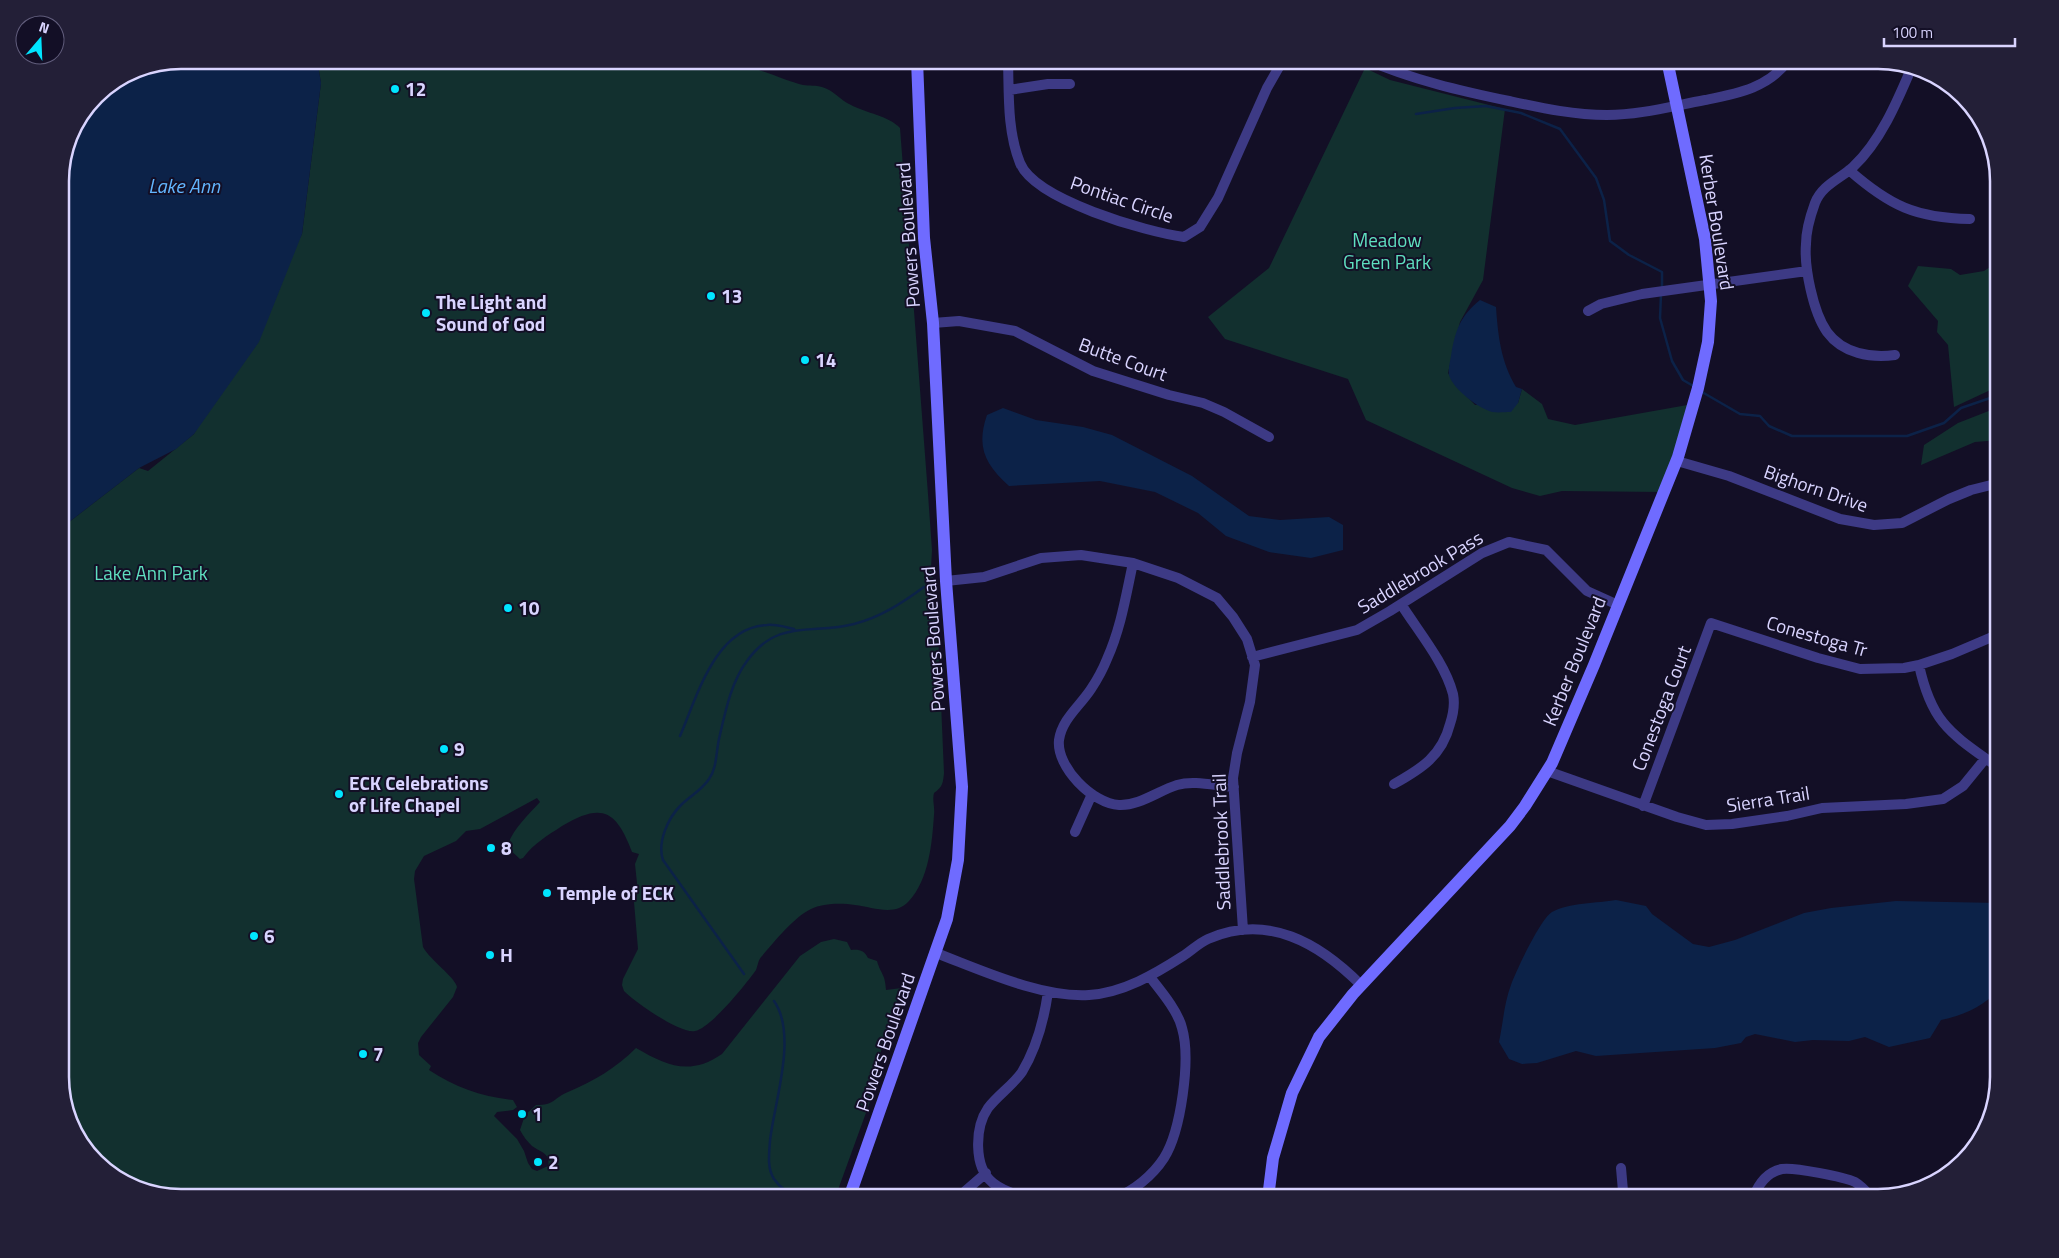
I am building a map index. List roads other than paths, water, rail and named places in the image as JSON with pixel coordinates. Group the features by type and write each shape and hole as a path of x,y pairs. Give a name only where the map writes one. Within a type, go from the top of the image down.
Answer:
{"street":[{"name":"Powers Boulevard","path":"853,1189 947,919 955,884 961,815 962,787 946,581 933,322 924,238 917,69"},
{"name":"Pontiac Circle","path":"1008,69 1014,142 1020,164 1030,178 1052,194 1117,220 1160,234 1184,237 1200,227 1218,198 1267,88 1278,69"},
{"path":"1389,69 1446,87 1556,111 1606,115 1629,114 1677,106 1750,89 1771,78 1780,69"},
{"name":"Kerber Boulevard","path":"1269,1189 1273,1158 1292,1093 1319,1037 1361,985 1510,826 1547,771 1590,674 1677,461 1698,388 1708,342 1712,301 1704,239 1669,69"},
{"path":"1895,355 1867,356 1853,351 1838,342 1827,332 1816,308 1808,271 1806,243 1815,202 1825,188 1849,170 1880,133 1900,96 1909,74"},
{"path":"1009,90 1048,84 1070,84"},
{"path":"1849,170 1888,201 1907,210 1944,219 1970,219"},
{"path":"1588,311 1601,304 1642,294 1808,271"},
{"name":"Butte Court","path":"933,322 959,321 1015,331 1093,371 1169,395 1203,403 1224,412 1269,437"},
{"name":"Bighorn Drive","path":"1677,461 1730,476 1840,518 1874,525 1902,523 1949,499 1990,485"},
{"name":"Saddlebrook Pass","path":"1252,657 1356,630 1482,553 1509,542 1546,550 1587,591 1618,605"},
{"name":"Saddlebrook Trail","path":"946,581 984,577 1041,558 1080,555 1133,563 1178,578 1217,598 1234,618 1247,639 1255,665 1250,702 1237,753 1234,787 1243,930"},
{"path":"1133,563 1118,632 1107,660 1091,690 1065,722 1059,741 1062,759 1084,788 1099,799 1119,805 1138,801 1178,785 1197,784 1234,787"},
{"path":"1394,784 1414,773 1432,758 1446,739 1453,712 1453,694 1439,661 1401,604"},
{"name":"Conestoga Tr","path":"1711,623 1818,658 1860,669 1904,668 1919,665 1952,654 1990,638"},
{"name":"Conestoga Court","path":"1643,806 1711,623"},
{"path":"1919,665 1925,691 1934,713 1950,732 1990,762"},
{"name":"Sierra Trail","path":"1547,771 1643,806 1706,825 1732,824 1778,818 1822,808 1906,804 1944,799 1963,786 1985,758"},
{"path":"1074,832 1092,794"},
{"path":"936,954 1048,992 1066,995 1090,995 1114,990 1150,977 1207,940 1248,929 1290,935 1329,956 1361,985"},
{"path":"1132,1189 1144,1180 1164,1158 1175,1131 1183,1090 1185,1052 1182,1027 1166,998 1150,977"},
{"path":"1005,1189 991,1182 986,1173 978,1150 978,1133 982,1119 989,1107 1021,1073 1031,1054 1044,1020 1048,992"},
{"path":"1621,1168 1623,1189"},
{"path":"1757,1189 1768,1176 1782,1169 1789,1169 1854,1181 1864,1189"},
{"path":"968,1189 986,1173"}],"water":[{"name":"Lake Ann","path":"181,69 319,69 321,83 302,234 259,342 194,434 176,449 139,468 69,522 69,173 71,159 80,131 92,113 107,97 138,77 152,73"},
{"path":"1480,300 1496,307 1499,338 1507,368 1516,387 1522,389 1518,403 1511,412 1492,412 1486,410 1461,392 1449,375 1457,332 1463,318"},
{"path":"1003,408 1036,420 1083,427 1112,435 1192,476 1249,516 1280,520 1329,517 1343,525 1343,550 1311,558 1269,552 1226,536 1198,513 1155,492 1100,481 1009,486 989,462 985,454 982,437 987,415"},
{"path":"1616,900 1646,906 1652,914 1693,944 1709,947 1735,940 1804,913 1831,908 1896,901 1990,903 1990,998 1958,1016 1941,1020 1930,1038 1889,1047 1865,1037 1849,1041 1813,1040 1795,1042 1755,1034 1746,1037 1741,1043 1715,1048 1596,1056 1576,1051 1537,1063 1522,1064 1509,1059 1499,1042 1511,985 1529,946 1547,916 1559,909"}],"waterway":[{"path":"1416,114 1455,108 1486,106 1521,113 1560,129 1596,178 1604,200 1610,241 1629,255 1662,272 1662,289"},
{"path":"1661,294 1660,318 1672,361 1683,380 1695,387"},
{"path":"1702,392 1740,414 1760,416 1769,426 1792,436 1907,436 1944,423 1961,408 1990,398"},
{"path":"744,974 663,860 661,846 668,823 676,810 703,786 712,775 729,698 741,669 759,648 783,633 839,627 873,618 908,599 924,587"},
{"path":"680,736 710,667 721,651 734,638 749,629 767,625 794,629"},
{"path":"774,1001 781,1015 784,1032 784,1050 772,1125 769,1166 776,1182 784,1189"}],"place":[{"name":"12","path":"395,89"},
{"name":"13","path":"711,296"},
{"name":"The Light and Sound of God","path":"426,313"},
{"name":"14","path":"805,360"},
{"name":"10","path":"508,608"},
{"name":"9","path":"444,749"},
{"name":"ECK Celebrations of Life Chapel","path":"339,794"},
{"name":"8","path":"491,848"},
{"name":"Temple of ECK","path":"547,893"},
{"name":"6","path":"254,936"},
{"name":"H","path":"490,955"},
{"name":"7","path":"363,1054"},
{"name":"1","path":"522,1114"},
{"name":"2","path":"538,1162"}],"park label":[{"name":"Meadow Green Park","path":"1387,251"},
{"name":"Lake Ann Park","path":"151,573"}]}
